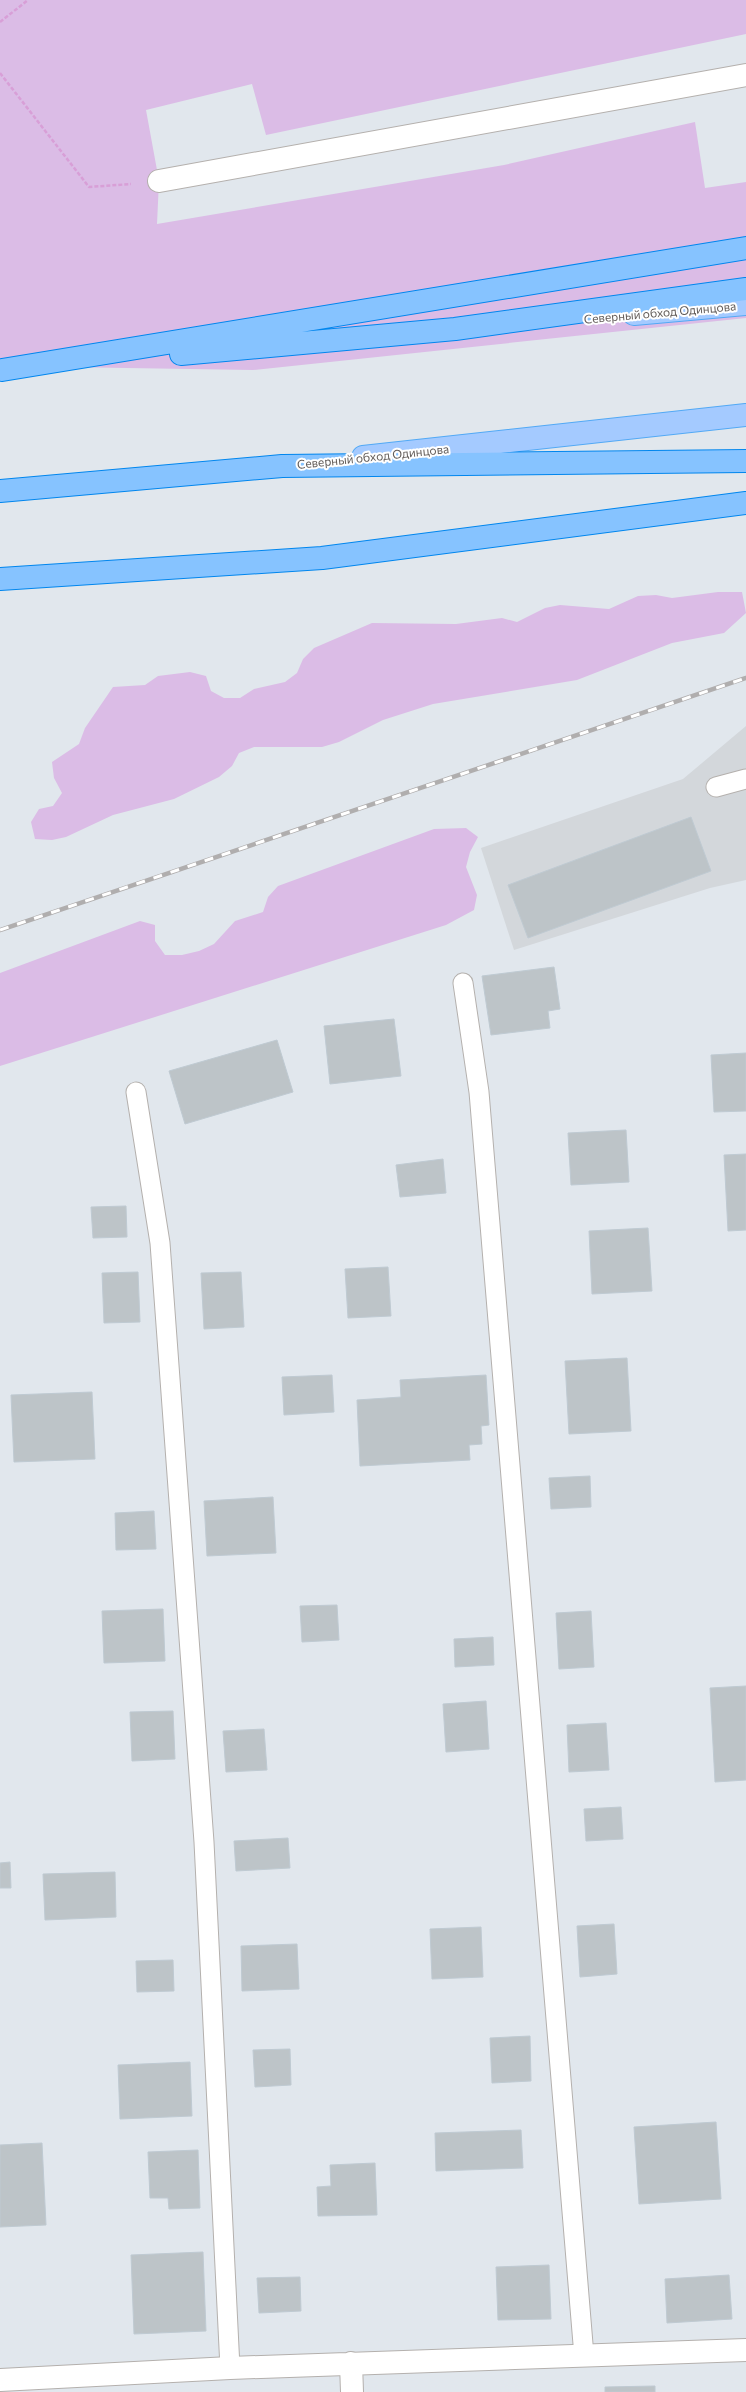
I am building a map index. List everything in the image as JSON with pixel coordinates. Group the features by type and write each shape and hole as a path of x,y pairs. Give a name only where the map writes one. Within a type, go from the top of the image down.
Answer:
{"highway":[{"path":"1,370 746,248"},
{"path":"455,329 746,289"},
{"name":"Северный обход Одинцова","path":"1,370 455,329"},
{"path":"282,466 746,461"},
{"name":"Северный обход Одинцова","path":"0,491 282,466"},
{"path":"0,579 322,558 746,503"}],"main road":[{"name":"Северный обход Одинцова","path":"455,329 746,304"},
{"name":"Северный обход Одинцова","path":"282,466 746,415"}],"street":[{"path":"159,181 746,75"},
{"path":"0,2380 351,2363 746,2350"},
{"path":"351,2363 352,2392"}],"lane":[{"path":"716,787 746,779"},
{"path":"463,983 480,1100 584,2356"},
{"path":"136,1092 160,1243 203,1826 230,2368"}],"path":[{"path":"0,22 28,0"},
{"path":"0,73 89,188 159,181"}],"shaded area":[{"path":"0,0 746,0 746,34 266,135 252,84 146,110 159,181 157,224 504,165 695,122 705,188 746,182 746,318 253,370 0,366"},
{"path":"718,592 742,592 746,613 724,633 672,643 577,680 433,704 383,720 339,742 322,747 254,747 239,753 232,766 219,777 174,799 113,815 66,837 52,840 35,839 31,822 39,809 53,806 62,793 54,778 52,762 79,744 85,728 113,687 145,685 158,676 190,672 206,676 211,691 224,698 240,698 254,689 285,682 297,673 303,659 314,648 372,623 456,624 502,618 517,622 545,608 560,605 609,609 638,596 656,595 672,598"},
{"path":"746,726 746,880 710,888 514,950 481,848 683,779"},
{"path":"466,828 478,837 470,852 466,867 477,895 474,910 446,925 0,1066 0,973 140,921 155,925 155,941 165,955 182,955 199,951 214,944 235,921 263,912 268,897 278,886 434,829"}],"building":[{"path":"691,817 711,871 528,938 508,885"},
{"path":"554,967 560,1009 548,1011 550,1028 491,1035 482,976"},
{"path":"394,1019 401,1076 330,1084 324,1026"},
{"path":"277,1040 293,1092 185,1124 169,1071"},
{"path":"746,1053 746,1111 714,1112 711,1055"},
{"path":"626,1130 629,1182 571,1185 568,1133"},
{"path":"746,1154 746,1230 728,1231 724,1155"},
{"path":"443,1159 446,1193 400,1197 396,1165"},
{"path":"126,1206 127,1237 93,1238 91,1207"},
{"path":"648,1228 652,1291 592,1294 589,1231"},
{"path":"388,1267 391,1316 348,1318 345,1269"},
{"path":"138,1272 140,1322 104,1323 102,1273"},
{"path":"241,1272 244,1327 204,1329 201,1273"},
{"path":"627,1358 631,1431 569,1434 565,1361"},
{"path":"332,1375 334,1412 284,1415 282,1377"},
{"path":"486,1375 489,1425 481,1426 482,1444 469,1445 470,1460 360,1466 357,1400 401,1397 400,1380"},
{"path":"92,1392 95,1459 14,1462 11,1395"},
{"path":"590,1476 591,1507 551,1509 549,1478"},
{"path":"273,1497 276,1553 207,1556 204,1501"},
{"path":"154,1511 156,1549 116,1550 115,1513"},
{"path":"337,1605 339,1640 302,1642 300,1606"},
{"path":"163,1609 165,1661 104,1663 102,1611"},
{"path":"591,1611 594,1667 559,1669 556,1613"},
{"path":"493,1637 494,1665 455,1667 454,1639"},
{"path":"746,1686 746,1780 715,1782 710,1688"},
{"path":"486,1701 489,1749 446,1752 443,1704"},
{"path":"173,1711 175,1759 132,1761 130,1712"},
{"path":"606,1723 609,1770 569,1772 567,1725"},
{"path":"264,1729 267,1770 226,1772 223,1731"},
{"path":"621,1807 623,1839 586,1841 584,1809"},
{"path":"288,1838 290,1868 236,1871 234,1841"},
{"path":"10,1862 11,1888 0,1888 0,1863"},
{"path":"115,1872 116,1917 45,1920 43,1874"},
{"path":"614,1924 617,1974 580,1977 577,1926"},
{"path":"481,1927 483,1977 432,1979 430,1929"},
{"path":"297,1944 299,1989 242,1991 241,1946"},
{"path":"173,1960 174,1991 137,1992 136,1961"},
{"path":"530,2036 531,2081 492,2083 490,2038"},
{"path":"290,2049 291,2085 255,2087 253,2050"},
{"path":"190,2062 192,2116 120,2119 118,2065"},
{"path":"716,2122 721,2199 639,2204 634,2127"},
{"path":"521,2130 523,2168 436,2171 435,2133"},
{"path":"42,2143 46,2225 0,2227 0,2145"},
{"path":"198,2150 200,2208 169,2209 168,2198 150,2198 148,2152"},
{"path":"375,2163 377,2215 318,2216 317,2187 331,2186 330,2165"},
{"path":"203,2252 206,2331 134,2334 131,2255"},
{"path":"549,2265 551,2319 498,2320 496,2267"},
{"path":"729,2275 732,2319 667,2323 665,2279"},
{"path":"300,2277 301,2311 259,2313 257,2278"},
{"path":"655,2386 655,2392 605,2392 605,2387"}],"railway":[{"path":"0,930 746,678"}]}
